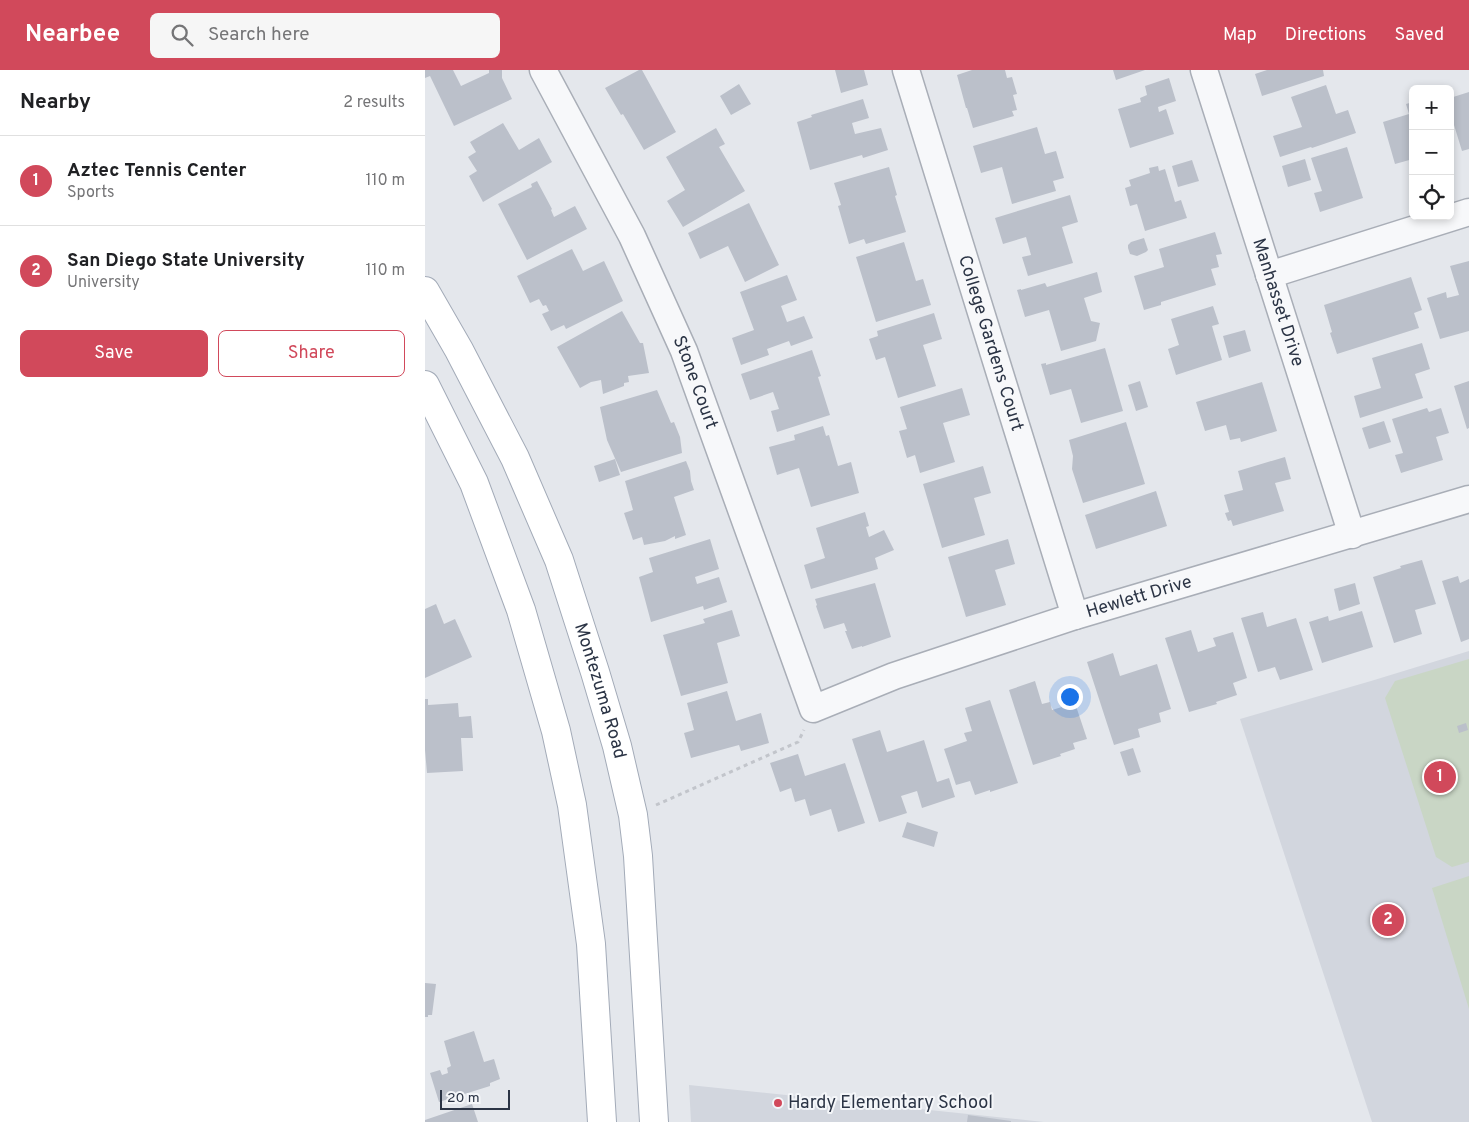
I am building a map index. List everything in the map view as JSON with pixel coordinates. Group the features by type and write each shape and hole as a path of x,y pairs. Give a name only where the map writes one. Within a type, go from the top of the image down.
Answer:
{"main road":[{"name":"Montezuma Road","path":"425,290 459,350 515,458 559,560 617,746 633,815 638,856 654,1122"},
{"path":"425,385 474,483 521,610 556,731 572,805 591,944 602,1122"}],"street":[{"name":"Stone Court","path":"543,70 632,236 684,351 813,709"},
{"name":"College Gardens Court","path":"906,70 1075,616"},
{"name":"Manhasset Drive","path":"1204,70 1353,535"},
{"path":"1269,275 1469,212"},
{"name":"Hewlett Drive","path":"813,709 894,676 1075,616 1469,500"}],"path":[{"path":"633,815 798,742 813,709"}],"shaded area":[{"path":"1469,651 1469,1122 1372,1122 1240,719"},
{"name":"Hardy Elementary School","path":"689,1085 1044,1122 691,1122"}],"green space":[{"path":"1469,659 1469,862 1452,867 1436,857 1385,698 1395,681"},
{"path":"1469,876 1469,1009 1432,888"}],"building":[{"path":"425,70 453,70 461,86 489,73 489,70 502,70 502,78 512,99 454,126 430,76 425,78"},
{"path":"642,70 676,132 644,150 605,88"},
{"path":"835,70 864,70 868,85 841,93"},
{"path":"972,70 1005,70 1007,78 1012,77 1017,94 1013,95 1017,110 1012,111 1014,116 973,128 957,75"},
{"path":"1113,70 1145,70 1116,80"},
{"path":"1267,70 1323,70 1324,76 1262,96 1255,74"},
{"path":"1169,78 1176,101 1158,107 1159,112 1166,109 1174,134 1130,148 1118,109 1141,102 1140,98 1147,95 1145,86"},
{"path":"739,84 751,104 731,115 720,96"},
{"path":"1326,85 1336,114 1348,110 1356,133 1280,157 1273,136 1302,127 1291,97"},
{"path":"1469,92 1469,149 1462,151 1454,125 1454,97"},
{"path":"863,99 869,118 852,123 855,134 881,128 888,150 863,158 862,155 810,170 797,122 812,117 811,115"},
{"path":"1409,103 1409,114 1406,104"},
{"path":"1409,114 1409,160 1395,164 1383,122"},
{"path":"503,123 519,150 539,138 552,162 483,202 469,176 477,171 468,157 476,152 470,142"},
{"path":"1037,127 1045,154 1056,151 1064,178 1053,181 1056,191 1012,204 1002,167 981,173 973,146"},
{"path":"716,128 725,144 719,147 745,191 683,227 667,201 685,190 666,157"},
{"path":"1347,147 1363,198 1320,212 1314,193 1322,191 1311,158"},
{"path":"1305,159 1311,180 1288,187 1282,166"},
{"path":"1192,160 1199,181 1178,187 1172,166"},
{"path":"1158,166 1159,171 1165,169 1175,202 1181,200 1187,218 1145,231 1137,204 1130,206 1125,188 1131,186 1129,180 1150,173 1149,168"},
{"path":"889,167 897,195 895,196 906,232 866,244 864,239 849,244 838,206 841,205 834,183"},
{"path":"537,181 552,209 554,217 575,206 587,229 527,260 498,204 532,187 531,184"},
{"path":"1070,195 1078,222 1062,227 1073,263 1028,276 1022,257 1031,255 1026,237 1003,244 995,218"},
{"path":"749,203 779,265 745,282 728,246 700,259 688,233"},
{"path":"1215,232 1222,254 1216,255 1219,267 1211,269 1216,285 1161,302 1161,305 1144,310 1134,276 1164,267 1159,249"},
{"path":"1144,238 1148,250 1137,256 1130,254 1128,245 1131,242"},
{"path":"904,242 916,281 923,279 931,305 876,322 856,257"},
{"path":"572,249 583,271 604,261 623,301 566,329 564,325 551,331 542,314 549,311 546,305 543,306 539,299 530,303 517,276"},
{"path":"1469,261 1469,331 1440,339 1427,298 1446,292 1447,298 1459,295 1450,266"},
{"path":"1097,272 1102,292 1084,298 1091,321 1100,323 1096,341 1061,351 1049,310 1025,317 1017,290 1045,283 1047,287"},
{"path":"787,275 797,300 781,306 787,322 804,316 813,338 791,346 789,341 767,349 769,355 741,365 732,338 754,330 740,292"},
{"path":"1411,277 1422,310 1414,313 1419,328 1337,354 1324,305"},
{"path":"1213,306 1219,324 1212,326 1222,360 1176,375 1168,349 1179,345 1171,319"},
{"path":"622,311 640,343 643,343 649,373 628,376 629,382 624,383 624,386 603,394 601,380 591,382 580,388 557,347"},
{"path":"934,313 942,339 923,345 936,386 898,398 885,357 876,360 869,339 878,336 877,331"},
{"path":"1245,330 1251,351 1229,358 1223,336"},
{"path":"1422,343 1430,369 1415,374 1423,398 1360,418 1354,396 1381,388 1372,358"},
{"path":"1105,348 1123,411 1081,423 1071,389 1050,395 1041,364 1046,363 1046,365"},
{"path":"812,350 821,376 818,377 830,415 777,432 771,411 779,409 773,392 750,400 741,374"},
{"path":"1140,381 1148,407 1136,411 1128,385"},
{"path":"1469,381 1469,428 1467,429 1454,386"},
{"path":"1262,382 1277,431 1241,442 1240,438 1230,440 1226,425 1205,431 1196,402"},
{"path":"962,388 970,415 943,423 955,462 920,473 915,455 907,458 899,431 907,429 900,407"},
{"path":"657,390 671,423 674,422 680,437 682,453 621,472 607,440 600,407"},
{"path":"1427,408 1429,412 1441,408 1449,433 1436,437 1443,460 1401,473 1395,455 1403,453 1392,419"},
{"path":"1384,421 1391,442 1369,449 1362,428"},
{"path":"1126,422 1145,484 1083,503 1072,469 1073,456 1069,440"},
{"path":"823,426 826,436 829,435 838,466 851,462 859,493 811,507 799,468 777,475 769,447 795,440 794,435"},
{"path":"1285,457 1291,479 1275,483 1284,511 1233,526 1231,520 1228,521 1225,513 1229,512 1224,495 1243,490 1238,471"},
{"path":"615,459 620,475 599,482 594,466"},
{"path":"686,461 694,490 674,497 686,535 675,539 675,536 665,541 644,545 642,537 633,540 624,513 633,510 625,481"},
{"path":"983,466 991,493 974,498 985,535 942,548 923,484"},
{"path":"1156,491 1167,526 1096,549 1085,515"},
{"path":"865,512 869,526 866,527 869,537 884,530 894,550 875,558 878,569 811,589 804,565 825,558 816,528"},
{"path":"710,539 719,569 695,577 697,584 719,577 727,602 704,610 703,606 651,622 639,577 653,572 649,558"},
{"path":"1008,539 1015,564 995,570 1006,605 966,617 948,557"},
{"path":"1422,560 1436,604 1415,610 1422,634 1394,643 1373,577 1401,568 1400,566"},
{"path":"1458,576 1460,583 1469,579 1469,639 1461,642 1442,581"},
{"path":"875,583 891,637 852,649 844,623 824,629 815,599"},
{"path":"1355,583 1360,604 1339,611 1334,589"},
{"path":"436,604 444,624 455,619 472,657 425,678 425,609"},
{"path":"732,610 740,636 717,643 728,683 681,696 663,635 705,623 703,619"},
{"path":"1362,611 1373,647 1322,663 1309,622 1328,616 1329,621"},
{"path":"1263,612 1267,627 1296,618 1313,670 1280,680 1275,667 1258,672 1241,618"},
{"path":"1191,630 1198,652 1216,646 1213,638 1233,632 1247,678 1233,683 1237,695 1216,702 1217,704 1189,712 1165,638"},
{"path":"1113,653 1120,676 1157,664 1171,709 1159,713 1161,722 1138,729 1140,737 1114,745 1087,662"},
{"path":"1035,681 1042,704 1050,702 1052,710 1075,703 1087,739 1073,743 1075,749 1060,754 1061,756 1033,765 1009,690"},
{"path":"727,691 736,721 761,713 769,743 741,751 739,745 691,758 684,733 694,730 687,703"},
{"path":"425,699 428,699 428,705 458,703 459,717 471,716 473,738 461,738 463,771 427,773"},
{"path":"990,700 1018,783 975,795 970,781 956,785 944,749 967,741 964,733 972,731 965,708"},
{"path":"1466,723 1468,730 1459,733 1457,726"},
{"path":"880,730 887,752 924,740 937,782 949,778 955,797 922,808 917,791 901,796 907,813 879,822 852,739"},
{"path":"1133,748 1141,772 1128,776 1120,752"},
{"path":"798,754 805,776 845,763 865,823 838,832 831,809 810,816 805,799 795,802 791,788 780,792 770,763"},
{"path":"907,822 938,832 934,847 902,837"},
{"path":"425,983 436,984 432,1015 428,1015 428,1017 425,1017"},
{"path":"474,1031 484,1062 494,1059 500,1079 490,1083 490,1086 439,1102 430,1073 440,1070 442,1075 448,1073 447,1068 451,1066 444,1041"},
{"path":"472,1104 478,1122 425,1122 425,1120"},
{"path":"968,1115 1011,1121 1011,1122 967,1122"}],"place":[{"name":"Aztec Tennis Center","path":"1440,777"},
{"name":"San Diego State University","path":"1388,920"},
{"name":"Hardy Elementary School","path":"778,1103"}]}
